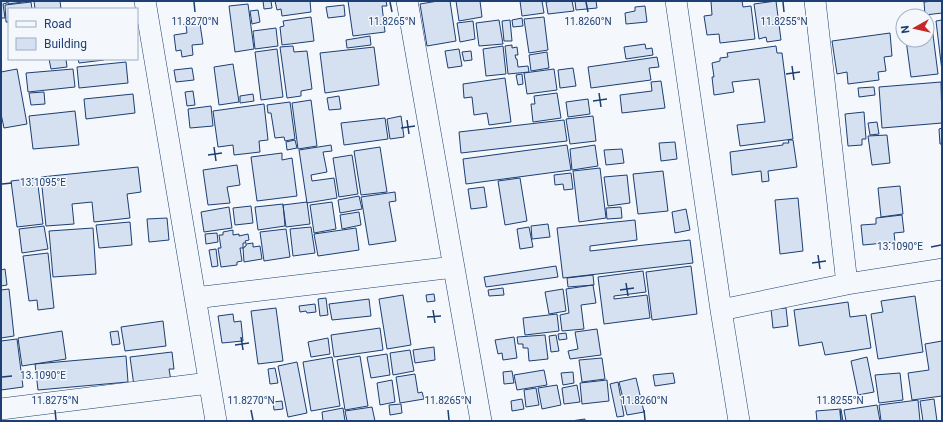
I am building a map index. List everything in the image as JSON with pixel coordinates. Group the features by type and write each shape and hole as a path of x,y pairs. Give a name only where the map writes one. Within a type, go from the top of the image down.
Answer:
{"street":[{"path":"145,1 216,421"},
{"path":"407,1 481,421"},
{"path":"676,1 721,310 739,421"},
{"path":"815,1 847,284"},
{"path":"195,298 454,267"},
{"path":"721,310 847,284 942,269"},
{"path":"1,409 209,383"}],"building":[{"path":"1,1 7,1 7,3 3,4 5,18 1,18"},
{"path":"8,1 30,1 8,4"},
{"path":"34,1 60,1 61,8 35,8"},
{"path":"263,1 271,1 272,8 264,9"},
{"path":"275,1 310,1 311,12 282,16 281,9 277,10"},
{"path":"348,1 386,1 387,6 382,6 385,32 353,36"},
{"path":"450,1 456,41 427,46 420,4"},
{"path":"456,1 480,1 482,17 459,21"},
{"path":"520,1 542,1 544,13 522,16"},
{"path":"572,1 574,11 548,14 546,2"},
{"path":"575,1 596,1 597,8 576,10"},
{"path":"711,1 742,1 743,7 751,6 755,39 720,43 719,34 707,35 704,16 712,15"},
{"path":"776,1 781,40 767,42 766,37 759,39 754,4"},
{"path":"942,1 942,13 935,14 935,8 924,8 924,2"},
{"path":"31,2 32,8 8,8 8,22 6,22 5,5"},
{"path":"248,4 254,49 235,52 229,6"},
{"path":"344,5 345,16 328,18 326,7"},
{"path":"645,6 647,22 626,24 625,13 635,11 635,7"},
{"path":"258,10 260,22 252,24 250,11"},
{"path":"311,17 314,41 282,45 280,27 284,26 283,21"},
{"path":"544,17 548,50 529,53 524,19"},
{"path":"522,18 523,26 513,27 512,20"},
{"path":"499,20 503,44 479,46 476,23"},
{"path":"510,20 512,41 504,41 502,21"},
{"path":"942,20 942,71 936,21"},
{"path":"473,21 475,39 460,42 457,23"},
{"path":"200,24 203,44 192,45 193,55 182,57 181,50 176,51 174,35 187,33 186,25"},
{"path":"276,28 278,46 255,49 253,31"},
{"path":"890,33 892,56 884,57 886,71 878,72 879,80 848,84 847,72 837,74 832,41"},
{"path":"370,36 371,45 347,48 346,40"},
{"path":"645,44 646,49 652,48 653,55 626,59 624,47"},
{"path":"512,45 512,48 517,47 518,55 515,55 518,67 528,66 529,72 508,74 505,46"},
{"path":"293,46 294,52 307,51 312,89 301,91 301,96 287,98 280,47"},
{"path":"503,46 506,74 486,76 483,49"},
{"path":"776,46 777,53 782,53 793,139 740,146 737,125 765,122 759,79 732,82 734,92 714,95 712,63 720,61 720,58 728,57 727,53"},
{"path":"374,47 379,85 325,93 320,53"},
{"path":"907,48 935,48 938,74 911,77"},
{"path":"277,49 283,97 261,100 255,52"},
{"path":"459,49 462,66 448,68 445,51"},
{"path":"471,51 472,60 464,61 462,52"},
{"path":"547,52 549,68 531,71 529,55"},
{"path":"657,57 659,67 649,68 651,80 591,88 588,67"},
{"path":"49,60 66,60 67,67 51,69"},
{"path":"78,60 104,60 79,63"},
{"path":"126,62 128,83 79,88 77,67"},
{"path":"233,64 239,102 219,105 214,67"},
{"path":"192,68 194,80 176,82 174,70"},
{"path":"573,68 576,86 560,88 558,70"},
{"path":"17,69 27,124 4,128 1,114 1,72"},
{"path":"73,69 75,87 28,92 26,73"},
{"path":"554,69 557,90 527,94 524,73"},
{"path":"522,74 523,84 518,85 516,75"},
{"path":"505,78 511,122 489,125 487,113 474,115 472,97 464,98 463,84"},
{"path":"661,81 665,108 622,113 620,95 652,91 651,82"},
{"path":"941,82 942,123 882,128 879,87"},
{"path":"874,87 875,95 859,97 858,88"},
{"path":"193,91 195,105 187,106 185,92"},
{"path":"44,92 45,104 31,105 29,93"},
{"path":"557,93 561,118 533,122 531,104 535,104 534,96"},
{"path":"133,94 135,113 86,119 84,99"},
{"path":"253,94 254,101 240,103 240,96"},
{"path":"339,96 341,109 329,110 327,98"},
{"path":"588,99 590,114 568,117 566,102"},
{"path":"311,100 317,146 298,149 292,103"},
{"path":"290,102 295,139 285,141 284,137 275,138 271,113 268,113 267,105"},
{"path":"264,104 268,140 259,141 260,152 234,155 233,145 218,147 213,111"},
{"path":"211,106 213,126 190,128 188,109"},
{"path":"75,111 79,145 33,149 29,116"},
{"path":"864,112 866,139 862,139 862,145 848,146 845,114"},
{"path":"401,116 404,137 390,139 387,119"},
{"path":"593,116 596,141 570,144 566,119"},
{"path":"385,118 388,139 344,145 341,123"},
{"path":"564,120 567,141 461,153 459,132"},
{"path":"877,122 879,134 870,135 868,123"},
{"path":"942,128 942,144 940,144 939,129"},
{"path":"887,135 890,163 872,165 868,136"},
{"path":"295,140 297,148 287,150 286,142"},
{"path":"788,140 793,140 797,167 768,171 769,181 762,182 761,171 732,175 730,152 783,145 783,143 789,143"},
{"path":"675,142 677,159 661,161 659,143"},
{"path":"331,145 332,151 323,152 327,172 311,175 312,181 334,178 337,198 307,203 299,150"},
{"path":"567,145 571,170 466,184 463,159"},
{"path":"595,145 598,166 572,170 570,149"},
{"path":"380,147 387,192 361,195 354,151"},
{"path":"622,149 624,163 606,165 604,150"},
{"path":"282,153 282,160 292,158 297,196 257,201 251,157"},
{"path":"352,155 358,194 339,197 333,158"},
{"path":"237,165 240,185 227,187 230,203 208,205 203,170"},
{"path":"138,167 141,192 127,194 130,218 94,222 92,202 72,204 74,224 46,226 41,177"},
{"path":"600,168 606,218 579,222 573,171"},
{"path":"663,171 668,211 638,214 633,174"},
{"path":"571,173 573,189 564,190 563,184 555,185 554,175"},
{"path":"627,175 630,203 608,206 604,177"},
{"path":"37,178 43,224 17,227 11,181"},
{"path":"520,178 527,221 505,225 498,181"},
{"path":"900,186 903,214 881,217 878,188"},
{"path":"484,187 487,207 471,209 468,189"},
{"path":"395,192 396,201 389,202 396,241 369,245 361,197"},
{"path":"359,196 362,209 340,213 338,200"},
{"path":"798,198 803,251 780,254 775,200"},
{"path":"307,202 310,224 286,227 283,205"},
{"path":"332,202 336,229 314,233 310,205"},
{"path":"283,204 285,226 258,230 255,207"},
{"path":"251,206 253,223 235,225 233,208"},
{"path":"229,207 232,228 204,232 201,212"},
{"path":"621,207 622,218 607,219 606,208"},
{"path":"686,209 690,230 675,233 672,212"},
{"path":"359,212 361,225 342,229 340,215"},
{"path":"902,215 904,232 894,233 895,242 863,245 861,225 876,224 876,218"},
{"path":"167,218 169,240 149,242 147,219"},
{"path":"635,220 637,240 590,246 590,251 690,240 693,263 563,278 557,228"},
{"path":"130,222 132,245 99,248 96,225"},
{"path":"548,224 550,237 532,239 531,226"},
{"path":"44,226 48,249 22,253 19,229"},
{"path":"311,227 315,253 293,256 290,229"},
{"path":"529,227 533,247 520,249 517,229"},
{"path":"93,228 96,274 53,277 49,231"},
{"path":"356,228 359,250 318,256 314,234"},
{"path":"286,229 290,257 264,261 260,232"},
{"path":"233,230 233,235 239,234 239,236 248,234 249,240 245,241 246,243 243,243 243,248 240,248 242,261 237,262 237,265 221,267 218,248 221,248 219,235 223,235 223,232"},
{"path":"217,233 218,242 206,244 205,234"},
{"path":"253,243 253,247 260,246 262,259 244,262 243,248 246,244"},
{"path":"216,249 218,266 212,267 209,250"},
{"path":"48,253 54,308 38,310 37,300 29,301 23,256"},
{"path":"556,266 558,277 486,287 484,277"},
{"path":"691,266 697,314 652,320 646,272"},
{"path":"5,269 7,285 1,286 1,270"},
{"path":"643,271 646,292 614,296 614,299 647,295 650,318 604,324 598,277"},
{"path":"593,275 594,285 568,287 567,278"},
{"path":"593,285 596,303 581,305 584,329 562,331 560,315 569,313 566,289"},
{"path":"503,288 504,295 489,296 488,290"},
{"path":"9,289 14,336 1,338 1,290"},
{"path":"563,289 566,311 549,314 545,292"},
{"path":"434,294 435,301 427,302 426,295"},
{"path":"403,295 411,345 387,349 379,299"},
{"path":"915,296 923,352 878,359 871,314 883,312 881,301"},
{"path":"326,298 328,315 320,316 318,299"},
{"path":"369,299 371,316 332,320 329,304"},
{"path":"848,302 850,317 866,315 871,348 825,355 822,342 799,346 794,310"},
{"path":"315,304 316,312 300,312 299,306"},
{"path":"276,308 283,361 258,364 251,311"},
{"path":"786,308 788,326 773,328 771,309"},
{"path":"233,314 234,322 241,321 243,341 222,343 218,316"},
{"path":"557,314 559,331 525,335 523,318"},
{"path":"163,321 166,346 125,351 121,327"},
{"path":"380,328 383,350 334,357 331,335"},
{"path":"597,329 601,355 570,359 568,351 578,349 575,332"},
{"path":"62,331 66,359 22,366 18,338"},
{"path":"118,331 120,344 112,345 110,332"},
{"path":"566,333 567,339 559,340 558,334"},
{"path":"545,335 548,359 529,361 528,348 523,348 523,344 518,344 517,337"},
{"path":"556,335 559,351 551,352 549,336"},
{"path":"514,337 517,358 503,360 502,353 498,354 495,340"},
{"path":"328,338 330,354 311,357 308,342"},
{"path":"17,339 23,387 1,390 1,341"},
{"path":"942,341 942,396 912,400 908,373 929,370 925,344"},
{"path":"434,347 435,360 415,363 413,350"},
{"path":"410,350 414,371 393,375 390,353"},
{"path":"172,352 174,369 169,369 171,381 134,386 130,357"},
{"path":"387,354 390,375 371,378 367,357"},
{"path":"126,356 128,382 38,390 35,364"},
{"path":"360,356 368,406 345,410 337,360"},
{"path":"332,357 340,406 311,411 303,362"},
{"path":"867,357 874,392 858,395 851,361"},
{"path":"602,358 605,379 582,382 579,360"},
{"path":"297,362 307,413 288,417 278,366"},
{"path":"275,368 278,383 270,384 268,369"},
{"path":"544,370 547,385 517,390 514,375"},
{"path":"512,371 514,383 504,384 503,372"},
{"path":"573,372 574,383 563,385 561,373"},
{"path":"673,373 675,383 655,386 653,375"},
{"path":"900,373 903,400 879,403 875,375"},
{"path":"415,374 418,393 422,392 424,399 400,403 396,377"},
{"path":"636,378 644,412 627,415 619,382"},
{"path":"392,380 395,402 380,405 377,383"},
{"path":"607,380 609,401 582,404 580,383"},
{"path":"618,382 624,416 617,417 610,384"},
{"path":"557,385 561,405 542,409 538,388"},
{"path":"577,385 580,402 564,404 562,388"},
{"path":"536,388 539,405 526,407 524,390"},
{"path":"522,399 524,409 512,411 511,401"},
{"path":"934,399 937,421 923,421 920,401"},
{"path":"918,400 920,421 881,421 879,405"},
{"path":"282,401 283,409 274,410 273,402"},
{"path":"401,404 402,413 390,415 389,405"},
{"path":"877,405 880,421 846,421 844,410"},
{"path":"372,407 375,421 347,421 345,411"},
{"path":"343,408 345,421 323,421 322,412"},
{"path":"841,409 843,421 817,421 816,411"},
{"path":"585,419 585,421 571,421"}]}
